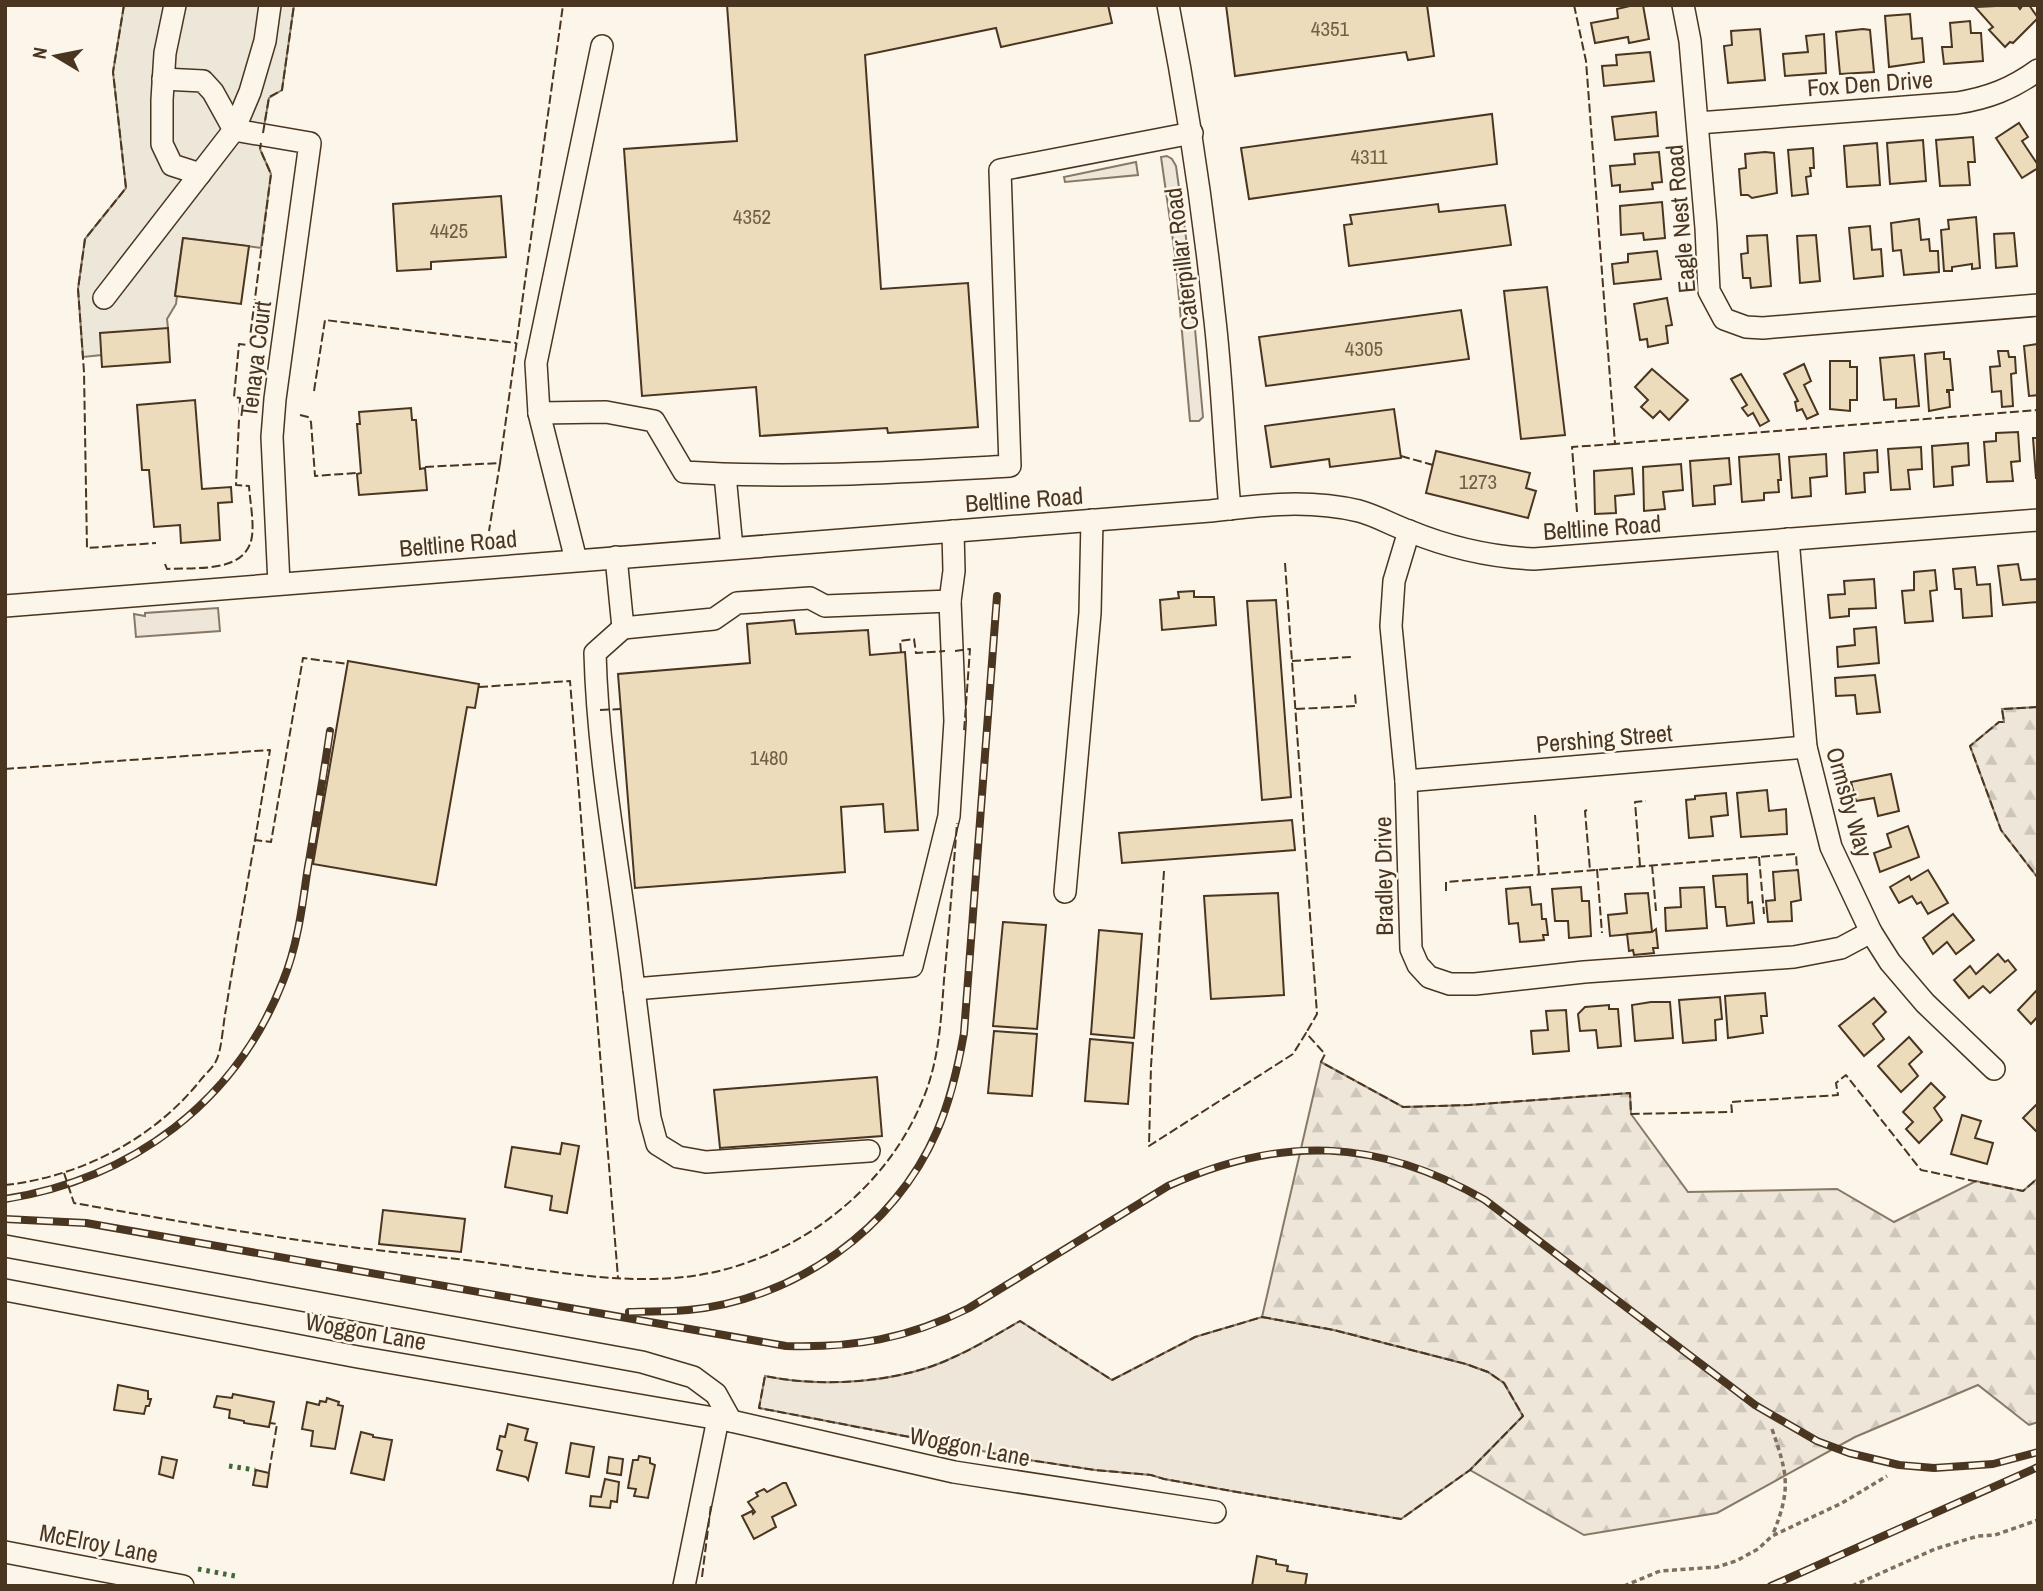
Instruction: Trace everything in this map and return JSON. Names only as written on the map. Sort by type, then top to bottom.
[{"type":"street","points":[[175,5],[165,53],[162,144],[172,165],[200,174]]},
{"type":"street","points":[[104,298],[234,130],[250,92],[261,54],[270,5]]},
{"type":"street","name":"Caterpillar Road","points":[[1168,5],[1192,133],[1215,314],[1230,509]]},
{"type":"street","name":"Eagle Nest Road","points":[[1683,5],[1690,41],[1698,123],[1709,291],[1724,319],[1746,327],[1763,328],[2038,305]]},
{"type":"street","points":[[576,560],[539,413],[536,363],[602,46]]},
{"type":"street","name":"Fox Den Drive","points":[[1698,123],[1984,99],[2008,90],[2038,70]]},
{"type":"street","points":[[163,79],[203,81],[213,92],[234,130]]},
{"type":"street","name":"Tenaya Court","points":[[234,130],[310,143],[272,437],[279,584]]},
{"type":"street","points":[[539,413],[607,412],[654,421],[684,472],[726,475],[903,472],[1010,466],[1000,170],[1192,133]]},
{"type":"street","points":[[726,475],[732,548]]},
{"type":"street","name":"Beltline Road","points":[[5,606],[1230,509],[1275,503],[1301,503],[1362,512],[1472,552],[1534,559],[2038,520]]},
{"type":"street","points":[[1065,892],[1090,613],[1092,520]]},
{"type":"street","points":[[634,989],[912,966],[948,817],[955,720],[950,601],[954,572],[953,531]]},
{"type":"street","name":"Bradley Drive","points":[[1409,531],[1391,596],[1391,626],[1406,781],[1411,949],[1423,971],[1450,984],[1475,984],[1584,972],[1794,957],[1841,948],[1871,932]]},
{"type":"street","name":"Ormsby Way","points":[[1788,539],[1806,747],[1831,847],[1871,932],[1890,962],[1924,1003],[1994,1069]]},
{"type":"street","points":[[616,557],[623,628]]},
{"type":"street","points":[[869,1151],[706,1162],[678,1157],[657,1144],[650,1118],[624,908],[615,862],[596,699],[595,653],[623,628],[714,620],[737,603],[810,598],[825,606],[950,601]]},
{"type":"street","name":"Pershing Street","points":[[1406,781],[1806,747]]},
{"type":"street","points":[[5,1246],[642,1362],[693,1377],[716,1394],[725,1420],[684,1586]]},
{"type":"street","name":"Woggon Lane","points":[[5,1290],[358,1357],[725,1420],[954,1472],[1214,1511]]},
{"type":"street","name":"McElroy Lane","points":[[5,1552],[183,1586]]},
{"type":"path","points":[[1772,1429],[1787,1487],[1782,1513],[1772,1536]]},
{"type":"path","points":[[1624,1586],[1660,1571],[1717,1567],[1736,1561],[1758,1549],[1772,1536],[1842,1503],[1887,1476]]},
{"type":"path","points":[[1852,1586],[1935,1549],[1978,1536],[1995,1535],[2038,1520]]},
{"type":"green space","points":[[1167,156],[1176,166],[1189,259],[1176,262],[1161,157]]},
{"type":"green space","points":[[1136,162],[1138,175],[1065,182],[1064,177]]},
{"type":"green space","points":[[1189,263],[1203,417],[1199,421],[1190,421],[1176,265]]},
{"type":"green space","points":[[218,608],[220,631],[136,637],[134,614],[145,616],[145,613]]},
{"type":"green space","points":[[2038,707],[2038,878],[2001,830],[1970,746],[1999,722],[2004,722],[2002,709]]},
{"type":"green space","points":[[1321,1062],[1403,1107],[1630,1093],[1631,1114],[1688,1192],[1837,1189],[1894,1222],[1976,1181],[2023,1191],[2038,1178],[2038,1422],[2029,1425],[1978,1385],[1855,1437],[1717,1513],[1584,1535],[1470,1470],[1523,1416],[1504,1383],[1488,1372],[1334,1330],[1262,1317]]},
{"type":"green space","points":[[1262,1317],[1334,1330],[1488,1372],[1504,1383],[1523,1416],[1470,1470],[1401,1519],[1151,1475],[1029,1460],[759,1408],[765,1376],[787,1380],[836,1382],[910,1373],[963,1353],[1020,1321],[1112,1380],[1195,1337]]},
{"type":"shaded area","points":[[124,5],[294,5],[282,90],[269,98],[260,149],[271,174],[261,248],[183,238],[176,304],[167,319],[168,328],[102,355],[83,357],[78,289],[85,239],[126,188],[113,72]]},
{"type":"building","points":[[727,5],[1108,5],[1112,23],[1001,47],[996,28],[865,55],[881,289],[968,283],[978,427],[888,433],[887,428],[760,436],[756,387],[642,396],[624,149],[737,141]]},
{"type":"building","points":[[1226,5],[1427,5],[1434,56],[1408,60],[1406,52],[1235,76]]},
{"type":"building","points":[[1643,5],[1649,39],[1629,43],[1628,37],[1595,43],[1591,23],[1618,18],[1617,9]]},
{"type":"building","points":[[2017,5],[2020,9],[2023,5],[2029,5],[2038,18],[2013,43],[2010,42],[2005,47],[1989,30],[1993,27],[1975,7]]},
{"type":"building","points":[[1910,14],[1912,39],[1922,38],[1924,62],[1889,67],[1885,16]]},
{"type":"building","points":[[1970,21],[1971,33],[1981,33],[1983,61],[1944,64],[1942,47],[1952,47],[1950,23]]},
{"type":"building","points":[[1760,29],[1765,80],[1728,83],[1724,46],[1732,45],[1731,31]]},
{"type":"building","points":[[1870,30],[1874,72],[1840,74],[1836,32]]},
{"type":"building","points":[[1824,34],[1826,73],[1785,76],[1783,54],[1808,52],[1806,36]]},
{"type":"building","points":[[1650,52],[1654,81],[1604,86],[1602,66],[1617,65],[1616,55]]},
{"type":"building","points":[[1656,112],[1658,136],[1615,140],[1612,117]]},
{"type":"building","points":[[1492,114],[1497,164],[1249,199],[1241,148]]},
{"type":"building","points":[[2019,123],[2028,137],[2022,141],[2038,165],[2038,168],[2022,178],[1996,138]]},
{"type":"building","points":[[1973,137],[1975,162],[1968,162],[1970,185],[1940,186],[1936,140]]},
{"type":"building","points":[[1923,140],[1926,181],[1890,184],[1887,143]]},
{"type":"building","points":[[1877,143],[1880,185],[1847,187],[1844,146]]},
{"type":"building","points":[[1813,148],[1814,168],[1810,168],[1811,176],[1806,177],[1808,194],[1792,196],[1788,150]]},
{"type":"building","points":[[1659,152],[1662,182],[1652,183],[1653,189],[1620,192],[1620,185],[1612,186],[1610,166],[1635,164],[1634,154]]},
{"type":"building","points":[[1774,153],[1777,193],[1752,198],[1741,195],[1739,169],[1746,168],[1745,154]]},
{"type":"building","points":[[501,196],[506,257],[431,262],[431,269],[397,271],[393,204]]},
{"type":"building","points":[[1662,202],[1665,238],[1644,240],[1643,233],[1621,235],[1620,206]]},
{"type":"building","points":[[1438,204],[1439,212],[1505,205],[1511,245],[1349,266],[1344,225],[1352,224],[1350,215]]},
{"type":"building","points":[[1976,217],[1980,268],[1972,269],[1972,264],[1944,271],[1941,230],[1949,229],[1948,220]]},
{"type":"building","points":[[1919,219],[1921,240],[1929,239],[1930,251],[1938,251],[1939,272],[1904,275],[1901,250],[1893,251],[1891,223]]},
{"type":"building","points":[[1870,226],[1872,250],[1881,249],[1883,276],[1854,279],[1849,228]]},
{"type":"building","points":[[2014,233],[2017,266],[1996,268],[1994,234]]},
{"type":"building","points":[[1767,235],[1771,286],[1751,288],[1750,278],[1743,278],[1741,254],[1748,253],[1747,236]]},
{"type":"building","points":[[1816,235],[1820,281],[1800,283],[1797,236]]},
{"type":"building","points":[[183,238],[249,246],[241,304],[175,296]]},
{"type":"building","points":[[1657,251],[1661,279],[1614,284],[1612,264],[1628,262],[1628,254]]},
{"type":"building","points":[[1547,287],[1565,435],[1521,439],[1504,291]]},
{"type":"building","points":[[1667,298],[1672,325],[1666,326],[1668,343],[1648,347],[1647,339],[1640,340],[1634,304]]},
{"type":"building","points":[[1461,310],[1469,359],[1266,386],[1259,337]]},
{"type":"building","points":[[168,328],[170,362],[102,367],[100,333]]},
{"type":"building","points":[[2038,344],[2038,395],[2029,396],[2024,346]]},
{"type":"building","points":[[1998,351],[2008,351],[2009,357],[2015,357],[2016,373],[2011,374],[2013,406],[2002,407],[2001,391],[1992,392],[1990,367],[2000,366]]},
{"type":"building","points":[[1944,352],[1944,359],[1950,359],[1953,390],[1947,392],[1950,407],[1929,411],[1925,354]]},
{"type":"building","points":[[1914,355],[1919,406],[1896,408],[1896,399],[1884,400],[1880,358]]},
{"type":"building","points":[[1830,361],[1850,361],[1850,367],[1857,367],[1857,400],[1850,400],[1850,411],[1830,409]]},
{"type":"building","points":[[1804,364],[1811,381],[1804,385],[1818,414],[1807,419],[1802,409],[1797,411],[1795,402],[1798,401],[1784,374]]},
{"type":"building","points":[[1652,369],[1688,400],[1669,420],[1660,411],[1653,418],[1641,407],[1648,400],[1635,387]]},
{"type":"building","points":[[1741,374],[1769,421],[1760,426],[1753,413],[1748,416],[1742,408],[1747,405],[1731,379]]},
{"type":"building","points":[[195,400],[202,489],[231,487],[232,502],[218,503],[220,540],[181,543],[180,525],[154,527],[149,470],[142,470],[137,405]]},
{"type":"building","points":[[411,408],[412,420],[416,420],[420,469],[425,468],[427,490],[359,495],[359,412]]},
{"type":"building","points":[[1394,409],[1401,458],[1330,467],[1329,459],[1271,467],[1265,426]]},
{"type":"building","points":[[2018,432],[2020,461],[2011,462],[2013,481],[1987,482],[1984,442],[1996,441],[1996,433]]},
{"type":"building","points":[[2033,438],[2038,438],[2038,478],[2036,478]]},
{"type":"building","points":[[1968,443],[1969,465],[1952,467],[1953,485],[1934,487],[1932,446]]},
{"type":"building","points":[[1921,447],[1922,469],[1908,470],[1910,489],[1891,490],[1888,449]]},
{"type":"building","points":[[1877,450],[1878,472],[1864,473],[1865,492],[1846,494],[1844,453]]},
{"type":"building","points":[[1436,451],[1530,473],[1526,488],[1536,491],[1528,518],[1426,493]]},
{"type":"building","points":[[1779,454],[1779,492],[1764,493],[1764,500],[1742,502],[1739,457]]},
{"type":"building","points":[[1826,454],[1827,476],[1810,478],[1811,496],[1792,498],[1789,457]]},
{"type":"building","points":[[1729,458],[1731,484],[1714,486],[1715,504],[1693,506],[1690,461]]},
{"type":"building","points":[[1681,464],[1683,490],[1663,492],[1665,509],[1644,511],[1643,467]]},
{"type":"building","points":[[1632,468],[1634,494],[1615,496],[1616,513],[1595,514],[1594,471]]},
{"type":"building","points":[[2018,564],[2021,580],[2037,579],[2038,602],[2003,605],[1998,566]]},
{"type":"building","points":[[1975,567],[1977,585],[1990,584],[1992,616],[1963,618],[1961,589],[1955,589],[1953,569]]},
{"type":"building","points":[[1935,570],[1937,590],[1930,591],[1933,621],[1905,623],[1902,591],[1914,590],[1914,572]]},
{"type":"building","points":[[1874,579],[1876,608],[1849,609],[1849,616],[1830,618],[1828,595],[1845,594],[1844,581]]},
{"type":"building","points":[[1194,591],[1194,597],[1214,597],[1216,625],[1162,630],[1160,600],[1179,598],[1178,592]]},
{"type":"building","points":[[1276,600],[1291,797],[1262,800],[1247,601]]},
{"type":"building","points":[[794,620],[796,634],[868,630],[870,655],[905,652],[918,830],[885,832],[883,804],[841,807],[845,872],[635,888],[618,674],[750,663],[747,624]]},
{"type":"building","points":[[1876,627],[1879,663],[1838,667],[1837,647],[1855,645],[1854,629]]},
{"type":"building","points":[[348,661],[479,684],[475,708],[467,707],[436,885],[313,864]]},
{"type":"building","points":[[1875,675],[1880,712],[1857,714],[1855,695],[1836,696],[1835,678]]},
{"type":"building","points":[[1891,774],[1899,811],[1878,816],[1874,798],[1856,801],[1851,782]]},
{"type":"building","points":[[1767,790],[1769,811],[1786,809],[1787,834],[1741,837],[1737,793]]},
{"type":"building","points":[[1726,793],[1728,815],[1711,817],[1713,836],[1689,838],[1686,800],[1695,799],[1695,796]]},
{"type":"building","points":[[1292,820],[1295,850],[1122,863],[1119,833]]},
{"type":"building","points":[[1908,826],[1919,857],[1880,872],[1874,853],[1891,847],[1887,834]]},
{"type":"building","points":[[1798,870],[1801,900],[1791,902],[1792,921],[1768,922],[1766,901],[1775,900],[1773,872]]},
{"type":"building","points":[[1928,870],[1948,903],[1928,914],[1921,902],[1917,904],[1912,896],[1899,903],[1890,887],[1909,876],[1911,880]]},
{"type":"building","points":[[1747,874],[1748,903],[1752,902],[1754,923],[1727,926],[1725,907],[1716,907],[1713,876]]},
{"type":"building","points":[[1530,887],[1532,905],[1541,904],[1542,919],[1546,919],[1548,935],[1543,935],[1544,940],[1520,942],[1518,923],[1509,924],[1506,889]]},
{"type":"building","points":[[1581,887],[1582,901],[1589,901],[1591,936],[1569,938],[1568,921],[1555,921],[1552,889]]},
{"type":"building","points":[[1704,887],[1707,928],[1666,931],[1665,908],[1681,907],[1680,888]]},
{"type":"building","points":[[1278,893],[1284,995],[1211,999],[1204,896]]},
{"type":"building","points":[[1648,893],[1652,932],[1610,936],[1608,915],[1627,913],[1625,894]]},
{"type":"building","points":[[1953,914],[1974,940],[1956,954],[1947,942],[1933,954],[1923,938]]},
{"type":"building","points":[[1003,922],[1046,925],[1037,1029],[993,1026]]},
{"type":"building","points":[[1656,929],[1658,948],[1653,948],[1654,953],[1634,955],[1633,950],[1629,951],[1627,934],[1652,932]]},
{"type":"building","points":[[1099,930],[1142,934],[1134,1038],[1091,1034]]},
{"type":"building","points":[[1998,954],[2005,962],[2008,960],[2016,970],[1990,993],[1983,986],[1969,998],[1954,980],[1970,966],[1976,974]]},
{"type":"building","points":[[2038,989],[2038,1016],[2031,1024],[2018,1010]]},
{"type":"building","points":[[1765,993],[1767,1016],[1761,1016],[1763,1033],[1728,1038],[1725,996]]},
{"type":"building","points":[[1720,997],[1722,1019],[1715,1020],[1716,1040],[1683,1043],[1679,1000]]},
{"type":"building","points":[[1874,998],[1886,1012],[1873,1024],[1884,1039],[1864,1056],[1839,1026]]},
{"type":"building","points":[[1670,1002],[1673,1038],[1635,1041],[1632,1005]]},
{"type":"building","points":[[1609,1005],[1609,1009],[1618,1009],[1621,1046],[1598,1048],[1596,1030],[1580,1031],[1578,1014],[1585,1007]]},
{"type":"building","points":[[1566,1010],[1569,1051],[1533,1054],[1531,1031],[1548,1030],[1546,1011]]},
{"type":"building","points":[[994,1031],[1037,1034],[1032,1096],[988,1093]]},
{"type":"building","points":[[1909,1037],[1922,1052],[1909,1064],[1918,1076],[1901,1092],[1878,1066]]},
{"type":"building","points":[[1090,1039],[1133,1043],[1128,1104],[1085,1101]]},
{"type":"building","points":[[877,1077],[882,1136],[720,1148],[714,1090]]},
{"type":"building","points":[[1931,1083],[1945,1097],[1934,1108],[1942,1120],[1919,1143],[1906,1129],[1913,1122],[1903,1112]]},
{"type":"building","points":[[2038,1104],[2038,1133],[2023,1118]]},
{"type":"building","points":[[1962,1115],[1981,1121],[1975,1138],[1993,1143],[1987,1164],[1951,1154]]},
{"type":"building","points":[[562,1143],[579,1146],[567,1213],[550,1210],[552,1196],[505,1187],[512,1147],[560,1154]]},
{"type":"building","points":[[383,1210],[465,1219],[461,1252],[379,1244]]},
{"type":"building","points":[[118,1385],[148,1391],[148,1399],[151,1399],[144,1414],[114,1410]]},
{"type":"building","points":[[233,1394],[274,1402],[269,1427],[229,1418],[230,1410],[214,1407],[217,1396],[232,1398]]},
{"type":"building","points":[[327,1398],[343,1406],[335,1449],[311,1446],[313,1431],[302,1429],[307,1402],[319,1405],[320,1401],[326,1402]]},
{"type":"building","points":[[508,1424],[528,1429],[525,1440],[537,1443],[528,1480],[526,1477],[497,1470],[502,1451],[497,1449],[500,1436],[505,1437]]},
{"type":"building","points":[[361,1432],[392,1440],[384,1480],[351,1473]]},
{"type":"building","points":[[571,1443],[594,1447],[589,1477],[566,1473]]},
{"type":"building","points":[[639,1456],[650,1458],[650,1463],[655,1465],[648,1498],[634,1496],[636,1489],[628,1488],[633,1460],[638,1460]]},
{"type":"building","points":[[162,1457],[177,1460],[173,1478],[159,1474]]},
{"type":"building","points":[[609,1457],[623,1459],[621,1475],[607,1473]]},
{"type":"building","points":[[256,1470],[269,1473],[267,1487],[253,1485]]},
{"type":"building","points":[[605,1479],[619,1482],[617,1502],[611,1501],[610,1508],[590,1506],[591,1496],[601,1497]]},
{"type":"building","points":[[786,1483],[796,1505],[772,1517],[776,1527],[754,1539],[742,1516],[755,1512],[748,1502],[758,1496],[756,1493],[764,1489],[767,1492]]},
{"type":"building","points":[[1257,1556],[1288,1566],[1287,1571],[1307,1574],[1305,1586],[1252,1586]]},
{"type":"railway","points":[[629,1312],[688,1310],[727,1303],[766,1292],[802,1275],[836,1254],[868,1228],[895,1199],[919,1166],[937,1131],[954,1083],[964,1033],[997,596]]},
{"type":"railway","points":[[5,1199],[51,1189],[95,1174],[136,1153],[174,1128],[208,1098],[238,1063],[263,1024],[292,955],[330,731]]},
{"type":"railway","points":[[5,1219],[86,1223],[786,1346],[835,1345],[902,1334],[946,1319],[969,1308],[1168,1186],[1210,1169],[1250,1158],[1289,1152],[1328,1151],[1367,1155],[1406,1164],[1485,1200],[1755,1405],[1817,1441],[1849,1453],[1899,1465],[1934,1468],[1993,1464],[2038,1452]]},
{"type":"railway","points":[[1771,1586],[2038,1467]]},
{"type":"hedge","points":[[229,1466],[255,1470]]},
{"type":"hedge","points":[[198,1569],[235,1576]]},
{"type":"fence","points":[[124,5],[113,72],[126,188],[85,239],[78,289],[84,372],[87,548],[156,543]]},
{"type":"fence","points":[[263,133],[269,97],[282,90],[294,5]]},
{"type":"fence","points":[[500,463],[563,5]]},
{"type":"fence","points":[[1574,5],[1586,61],[1615,444],[2038,410]]},
{"type":"fence","points":[[165,564],[167,569],[205,568],[230,563],[241,557],[252,536],[249,486],[236,485],[240,398],[234,397],[239,344],[249,345],[271,174],[260,149],[261,143]]},
{"type":"fence","points":[[314,391],[325,320],[516,343]]},
{"type":"fence","points":[[300,415],[308,417],[311,422],[315,476],[356,473]]},
{"type":"fence","points":[[1577,512],[1572,447],[1615,444]]},
{"type":"fence","points":[[1401,456],[1433,465]]},
{"type":"fence","points":[[425,467],[500,463],[489,531]]},
{"type":"fence","points":[[1285,563],[1317,1014],[1306,1033]]},
{"type":"fence","points":[[901,652],[900,641],[914,639],[916,653],[945,651]]},
{"type":"fence","points":[[955,651],[970,649],[964,732]]},
{"type":"fence","points":[[1292,661],[1351,657]]},
{"type":"fence","points":[[5,1185],[60,1174],[112,1152],[136,1138],[180,1103],[214,1064],[221,1043],[255,840],[271,842],[303,658],[348,664]]},
{"type":"fence","points":[[479,687],[570,681],[618,1278]]},
{"type":"fence","points":[[1296,709],[1356,706],[1355,694]]},
{"type":"fence","points":[[2038,707],[2002,709],[2004,722],[1999,722],[1970,746],[2001,830],[2038,878]]},
{"type":"fence","points":[[600,710],[621,709]]},
{"type":"fence","points":[[5,769],[270,750],[255,840]]},
{"type":"fence","points":[[1640,866],[1635,802],[1646,801]]},
{"type":"fence","points":[[1587,810],[1590,870]]},
{"type":"fence","points":[[1535,815],[1539,874]]},
{"type":"fence","points":[[64,1173],[74,1203],[223,1229],[355,1248],[633,1279],[693,1276],[723,1270],[755,1259],[816,1228],[868,1184],[890,1158],[923,1099],[933,1070],[940,1025],[957,823]]},
{"type":"fence","points":[[1446,891],[1446,882],[1796,854],[1797,870]]},
{"type":"fence","points":[[1759,857],[1764,914]]},
{"type":"fence","points":[[1652,865],[1656,911]]},
{"type":"fence","points":[[1597,869],[1602,933]]},
{"type":"fence","points":[[1164,871],[1151,1066],[1149,1146],[1293,1054],[1306,1033],[1325,1054],[1321,1062],[1403,1107],[1630,1093],[1631,1114],[1732,1112],[1731,1102],[1838,1095],[1836,1083],[1846,1075],[1921,1170],[2023,1191],[2038,1178]]},
{"type":"fence","points":[[1262,1317],[1334,1330],[1488,1372],[1504,1383],[1523,1416],[1470,1470],[1401,1519],[1151,1475],[1029,1460],[759,1408],[765,1376],[787,1380],[836,1382],[910,1373],[963,1353],[1020,1321],[1112,1380],[1195,1337],[1262,1317]]},
{"type":"fence","points":[[269,1472],[277,1424],[270,1423]]},
{"type":"fence","points":[[702,1577],[711,1505]]}]
